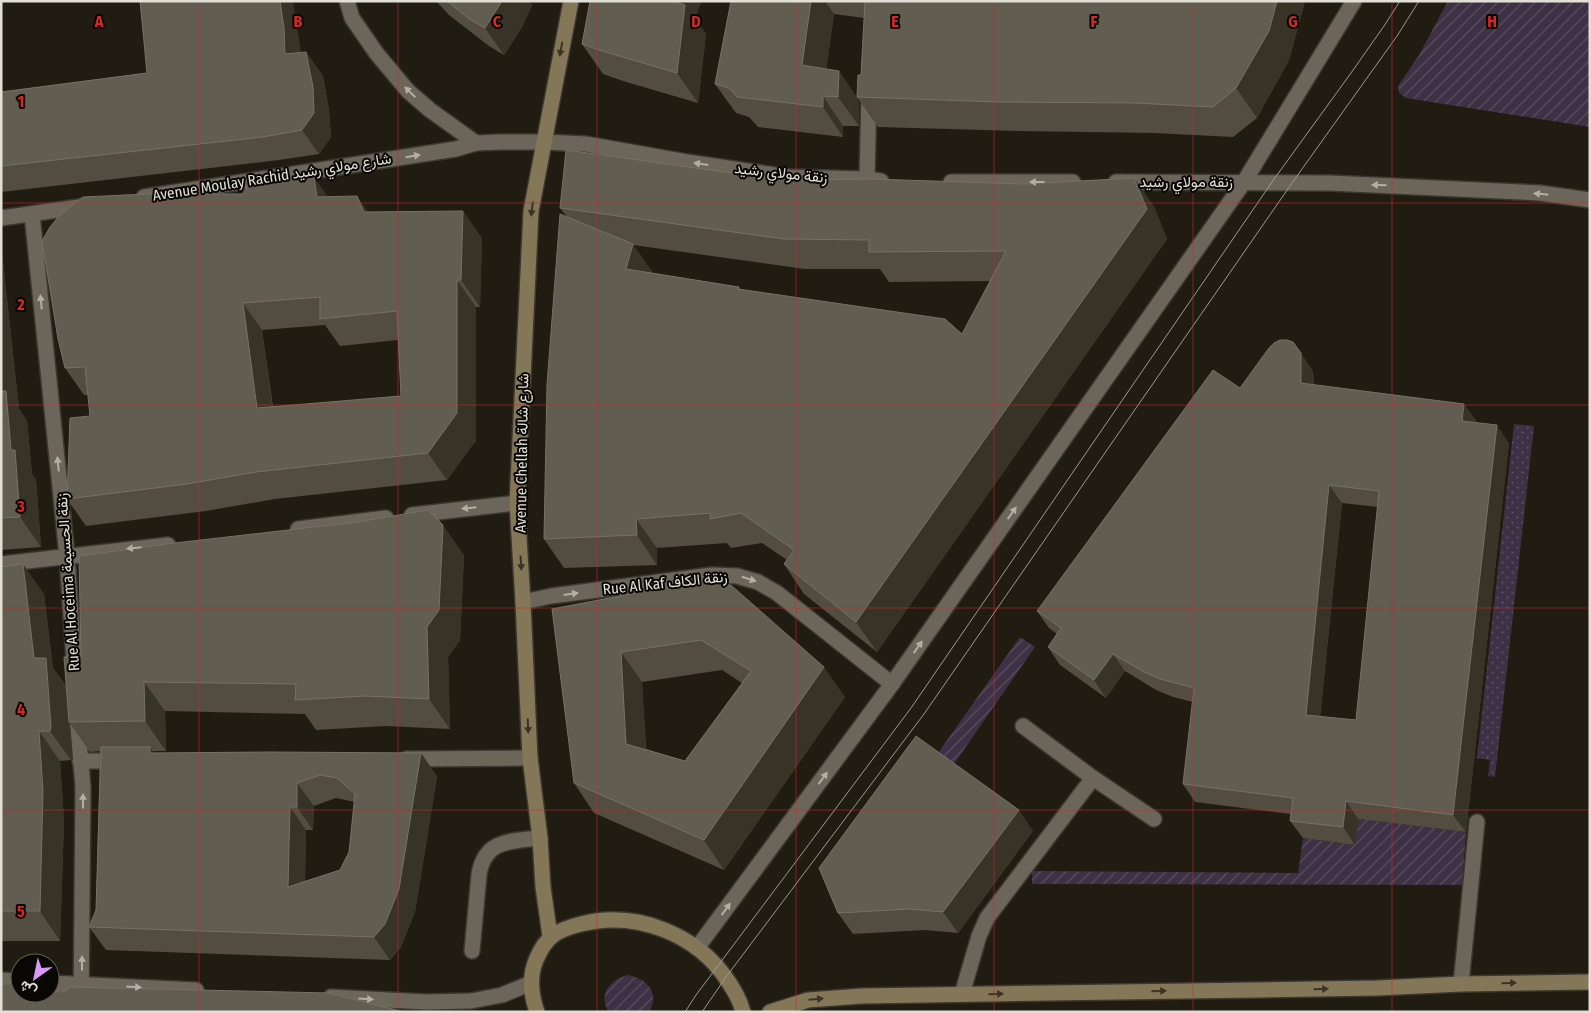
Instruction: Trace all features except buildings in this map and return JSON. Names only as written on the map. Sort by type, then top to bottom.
[{"type":"street","points":[[346,1],[352,18],[377,54],[408,91],[476,144]]},
{"type":"street","name":"Avenue Chellah شارع شالة","points":[[550,936],[530,758],[517,503],[531,211],[570,1]]},
{"type":"street","points":[[697,948],[892,684],[1244,182],[1354,1]]},
{"type":"street","points":[[867,179],[869,81]]},
{"type":"street","name":"Avenue Moulay Rachid شارع مولاي رشيد","points":[[131,199],[456,149],[476,144],[544,142]]},
{"type":"street","name":"زنقة مولاي رشيد","points":[[544,142],[586,144],[687,162],[789,176],[898,182]]},
{"type":"street","points":[[938,182],[1087,182]]},
{"type":"street","name":"زنقة مولاي رشيد","points":[[1106,182],[1330,183],[1540,193],[1590,200]]},
{"type":"street","points":[[1,218],[101,204]]},
{"type":"street","name":"Rue Al Hoceima زنقة الحسيمة","points":[[32,214],[67,556],[83,787],[81,1012]]},
{"type":"street","points":[[284,531],[517,503]]},
{"type":"street","points":[[1,564],[186,543]]},
{"type":"street","name":"Rue Al Kaf زنقة الكاف","points":[[523,602],[551,596],[712,575],[737,576],[758,582],[778,593],[892,684]]},
{"type":"street","points":[[1023,726],[1093,778],[1154,819]]},
{"type":"street","points":[[395,759],[530,758]]},
{"type":"street","points":[[80,761],[139,761]]},
{"type":"street","points":[[962,994],[979,936],[987,918],[1093,778]]},
{"type":"street","points":[[1460,984],[1477,822]]},
{"type":"street","points":[[472,951],[481,866],[485,857],[491,849],[508,841],[540,838]]},
{"type":"street","points":[[538,1012],[534,1002],[531,983],[533,966],[540,950],[550,936],[592,921],[614,920],[658,927],[678,936],[697,948],[726,977],[740,1000],[743,1012]]},
{"type":"street","points":[[770,1012],[808,1000],[844,997],[1367,988],[1590,982]]},
{"type":"street","points":[[60,983],[210,991]]},
{"type":"street","points":[[319,996],[426,1002],[471,1001],[502,995],[531,983]]},
{"type":"shaded area","points":[[1448,1],[1590,1],[1590,127],[1406,98],[1399,93],[1398,86],[1419,55]]},
{"type":"shaded area","points":[[1514,424],[1534,426],[1495,777],[1488,776],[1490,760],[1477,758]]},
{"type":"shaded area","points":[[1020,637],[1035,647],[954,764],[938,753]]},
{"type":"shaded area","points":[[1358,819],[1466,832],[1462,885],[1032,884],[1032,871],[1298,873],[1303,838],[1355,845]]},
{"type":"shaded area","points":[[628,975],[641,979],[650,988],[653,999],[649,1012],[609,1012],[605,993],[616,980]]},
{"type":"tram line","points":[[685,1012],[911,708],[1272,182],[1351,73],[1400,1]]},
{"type":"tram line","points":[[702,1012],[726,977],[924,714],[1292,183],[1397,36],[1419,1]]}]
